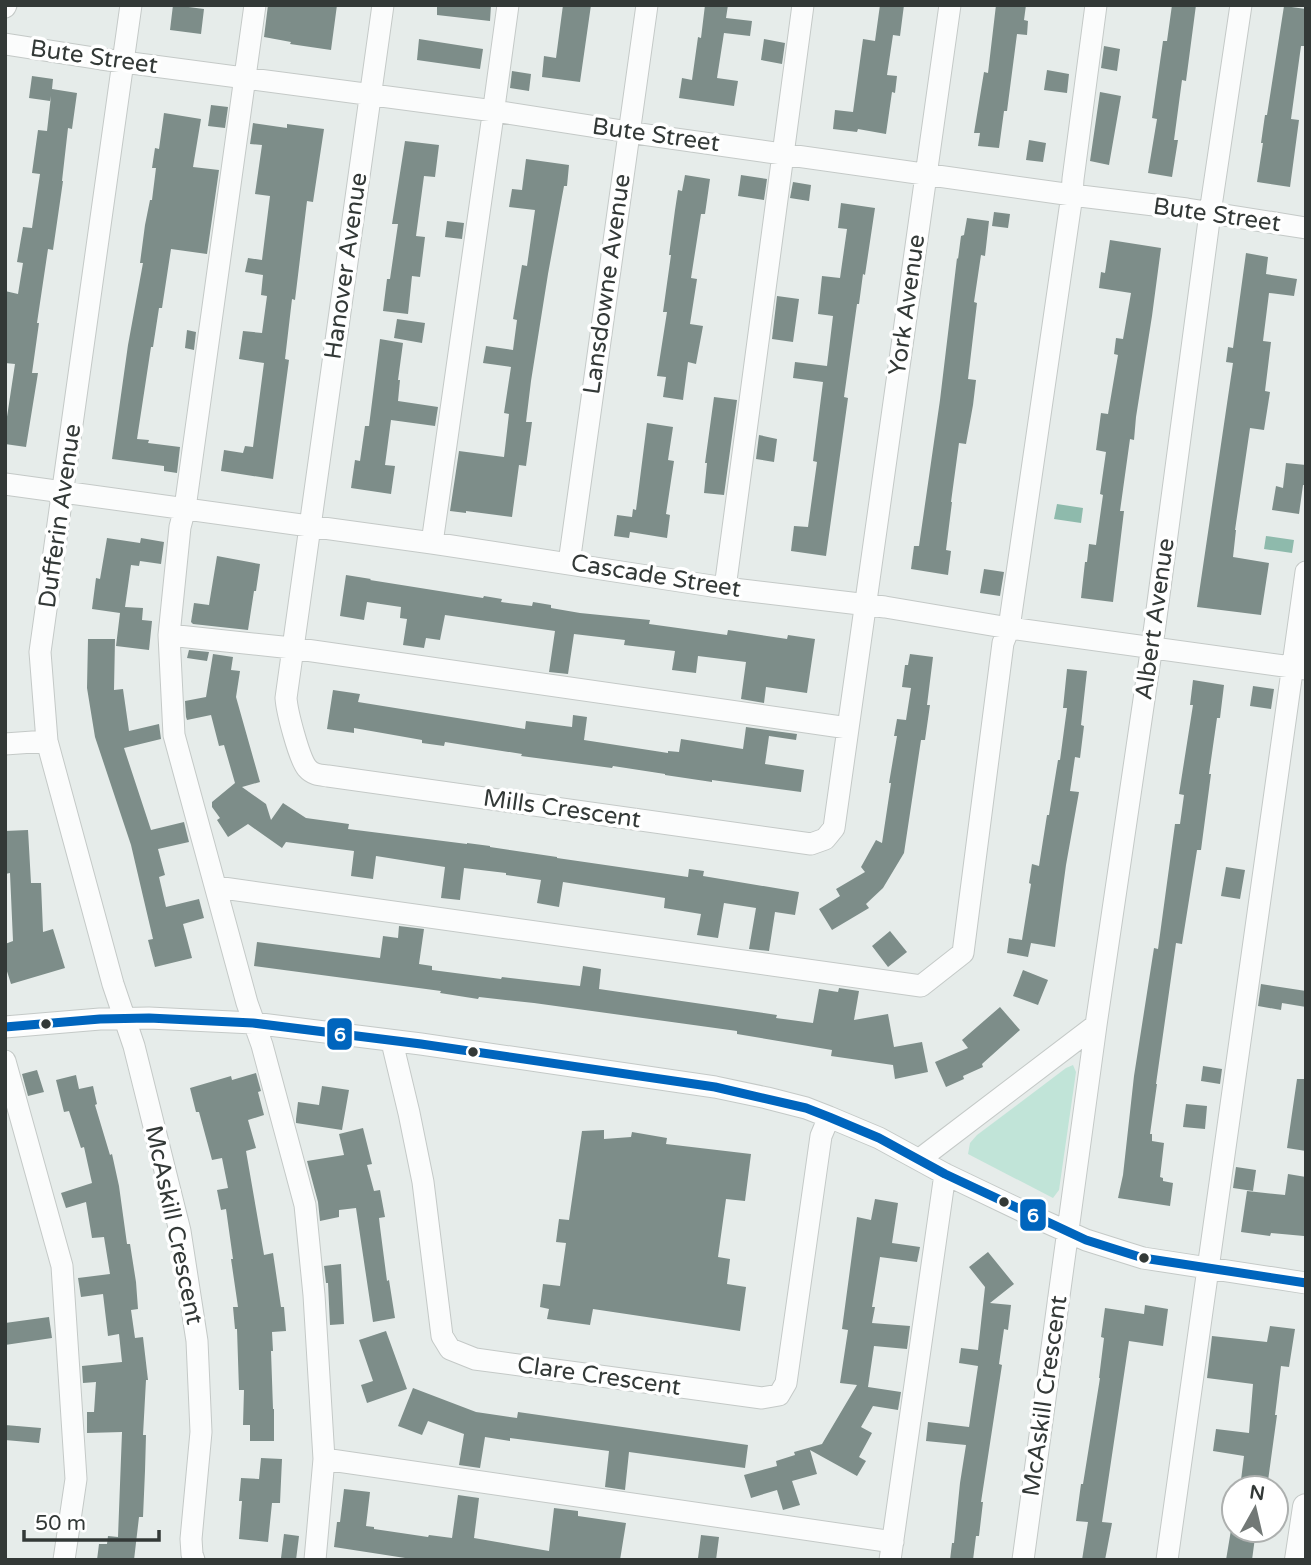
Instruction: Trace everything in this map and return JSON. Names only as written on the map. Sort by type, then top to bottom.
[{"type":"main road","points":[[1298,1560],[1306,1507]]},
{"type":"street","name":"Dufferin Avenue","points":[[125,1018],[113,984],[47,741],[40,652],[131,5]]},
{"type":"street","points":[[255,5],[185,508],[180,527],[169,635],[174,736],[305,1205],[314,1294],[324,1459],[315,1560]]},
{"type":"street","name":"Hanover Avenue","points":[[309,526],[383,5]]},
{"type":"street","points":[[432,543],[508,5]]},
{"type":"street","name":"Lansdowne Avenue","points":[[569,563],[647,5]]},
{"type":"street","points":[[725,588],[803,5]]},
{"type":"street","name":"York Avenue","points":[[865,604],[950,5]]},
{"type":"street","points":[[216,887],[921,986],[963,953],[1003,643],[1009,628],[1072,195],[1096,5]]},
{"type":"street","name":"Albert Avenue","points":[[1068,1233],[1241,5]]},
{"type":"street","name":"Bute Street","points":[[5,44],[494,111],[1306,228]]},
{"type":"street","name":"Cascade Street","points":[[5,484],[432,543],[725,588],[865,604],[1009,628],[1299,668]]},
{"type":"street","name":"Mills Crescent","points":[[309,526],[286,698],[288,715],[306,767],[314,774],[811,844],[825,838],[834,828],[865,604]]},
{"type":"street","points":[[1167,1560],[1208,1268],[1299,668],[1306,572]]},
{"type":"street","points":[[169,635],[292,648],[848,728]]},
{"type":"street","points":[[5,744],[47,741]]},
{"type":"street","points":[[5,1027],[125,1018],[253,1023],[421,1044],[715,1087],[829,1116],[1068,1233],[1143,1258],[1306,1283]]},
{"type":"street","name":"McAskill Crescent","points":[[125,1018],[180,1231],[197,1340],[201,1432],[191,1539],[194,1560]]},
{"type":"street","points":[[920,1159],[1096,1025]]},
{"type":"street","name":"Clare Crescent","points":[[391,1041],[423,1182],[442,1336],[450,1349],[475,1359],[762,1398],[779,1395],[786,1383],[821,1136],[829,1116]]},
{"type":"street","points":[[5,1061],[62,1266],[75,1479],[64,1560]]},
{"type":"street","points":[[324,1459],[892,1551],[945,1174]]},
{"type":"street","name":"McAskill Crescent","points":[[1023,1560],[1068,1233]]},
{"type":"shaded area","points":[[1057,504],[1083,508],[1081,523],[1054,519]]},
{"type":"shaded area","points":[[1266,536],[1294,540],[1292,553],[1264,549]]},
{"type":"shaded area","points":[[1073,1065],[1076,1072],[1059,1190],[1053,1198],[968,1154],[970,1143],[977,1135]]},
{"type":"building","points":[[173,5],[204,9],[201,34],[170,30]]},
{"type":"building","points":[[268,5],[337,5],[331,50],[264,37]]},
{"type":"building","points":[[437,5],[491,5],[490,21],[437,15]]},
{"type":"building","points":[[563,5],[591,5],[580,82],[542,77],[544,56],[556,58]]},
{"type":"building","points":[[705,5],[728,5],[726,18],[752,21],[750,36],[724,33],[717,78],[738,81],[734,106],[679,98],[682,78],[692,80]]},
{"type":"building","points":[[880,5],[904,5],[900,36],[893,35],[887,75],[897,76],[886,134],[858,129],[857,132],[833,129],[835,110],[853,112],[863,39],[875,41]]},
{"type":"building","points":[[996,5],[1026,5],[1024,20],[1028,21],[1027,35],[1017,34],[1007,111],[1004,111],[999,148],[978,146],[980,133],[974,133],[984,72],[988,73]]},
{"type":"building","points":[[1172,5],[1196,5],[1186,81],[1182,80],[1174,140],[1178,140],[1172,177],[1148,173],[1157,119],[1152,118],[1163,41],[1167,41]]},
{"type":"building","points":[[1284,6],[1306,9],[1304,46],[1301,46],[1291,119],[1299,120],[1290,187],[1257,182],[1265,115]]},
{"type":"building","points":[[419,39],[483,49],[480,69],[417,60]]},
{"type":"building","points":[[764,39],[785,43],[782,64],[761,60]]},
{"type":"building","points":[[1104,46],[1120,49],[1117,71],[1101,68]]},
{"type":"building","points":[[1047,70],[1069,74],[1067,93],[1044,90]]},
{"type":"building","points":[[512,71],[531,74],[529,91],[510,88]]},
{"type":"building","points":[[32,76],[53,79],[52,89],[77,93],[72,129],[68,128],[53,250],[48,249],[37,323],[32,373],[38,373],[26,447],[5,444],[15,364],[5,363],[5,291],[18,294],[23,263],[17,262],[23,227],[32,228],[40,174],[32,173],[38,130],[47,131],[51,96],[50,101],[29,98]]},
{"type":"building","points":[[1100,92],[1121,96],[1109,165],[1090,161]]},
{"type":"building","points":[[211,105],[228,107],[225,128],[208,126]]},
{"type":"building","points":[[164,113],[201,119],[193,167],[219,170],[207,254],[171,249],[162,308],[159,308],[151,347],[137,439],[180,447],[177,473],[164,471],[164,466],[112,459],[143,263],[140,263],[145,225],[152,200],[156,168],[152,168],[155,148],[159,149]]},
{"type":"building","points":[[253,123],[287,128],[287,124],[324,129],[313,202],[307,201],[295,300],[292,299],[285,359],[289,360],[273,479],[221,471],[224,450],[243,453],[245,446],[253,447],[264,363],[239,359],[243,331],[262,333],[267,296],[261,295],[263,275],[245,272],[248,258],[262,260],[270,196],[255,194],[262,145],[250,144]]},
{"type":"building","points":[[1029,140],[1046,143],[1043,162],[1026,160]]},
{"type":"building","points":[[405,141],[439,145],[435,177],[424,176],[416,236],[425,237],[420,277],[412,276],[408,314],[383,311],[398,224],[392,224]]},
{"type":"building","points":[[526,159],[569,165],[531,381],[526,422],[532,422],[526,466],[519,465],[512,517],[450,511],[459,451],[504,457],[509,414],[504,413],[511,367],[483,363],[486,346],[513,350],[517,320],[513,319],[522,265],[527,266],[535,210],[509,207],[512,189],[522,190]]},
{"type":"building","points":[[685,175],[710,179],[705,214],[701,214],[691,278],[697,279],[690,324],[703,326],[696,364],[688,362],[683,400],[663,397],[666,377],[657,376],[667,312],[663,312],[675,210],[678,190],[682,191]]},
{"type":"building","points":[[741,175],[767,179],[764,200],[738,196]]},
{"type":"building","points":[[793,182],[811,185],[809,201],[790,198]]},
{"type":"building","points":[[841,203],[875,208],[865,275],[863,274],[857,304],[844,397],[848,398],[826,556],[791,551],[794,526],[808,527],[817,462],[813,461],[823,382],[793,378],[795,362],[827,366],[833,316],[818,314],[822,276],[840,278],[847,229],[838,228]]},
{"type":"building","points":[[994,212],[1010,214],[1008,228],[992,226]]},
{"type":"building","points":[[967,218],[989,221],[985,256],[981,255],[974,302],[977,303],[968,379],[976,380],[966,444],[959,443],[946,550],[951,551],[948,575],[911,569],[914,546],[919,546],[957,258]]},
{"type":"building","points":[[447,221],[464,223],[462,239],[445,237]]},
{"type":"building","points":[[1110,240],[1161,248],[1134,440],[1130,439],[1120,511],[1124,511],[1113,602],[1081,598],[1085,562],[1089,544],[1096,545],[1103,495],[1100,494],[1106,452],[1096,450],[1101,413],[1108,414],[1118,355],[1114,354],[1116,338],[1123,339],[1131,293],[1099,288],[1101,272],[1105,273]]},
{"type":"building","points":[[1246,253],[1268,257],[1266,274],[1297,279],[1294,296],[1269,293],[1263,341],[1271,342],[1265,391],[1270,392],[1264,430],[1250,428],[1235,530],[1233,557],[1269,563],[1261,615],[1197,607],[1233,363],[1226,362],[1228,347],[1233,348]]},
{"type":"building","points":[[777,296],[799,299],[793,342],[772,339]]},
{"type":"building","points":[[397,319],[425,323],[422,343],[394,338]]},
{"type":"building","points":[[187,330],[196,332],[194,350],[185,348]]},
{"type":"building","points":[[380,339],[403,343],[398,401],[438,407],[435,426],[391,420],[385,465],[395,466],[391,494],[351,488],[355,460],[360,461],[365,426],[369,426]]},
{"type":"building","points":[[714,397],[737,400],[724,495],[704,493],[705,463]]},
{"type":"building","points":[[647,423],[673,427],[668,460],[674,461],[666,514],[670,515],[667,538],[630,532],[629,538],[614,536],[617,515],[632,517],[633,509],[636,510]]},
{"type":"building","points":[[759,435],[777,439],[774,462],[756,459]]},
{"type":"building","points":[[1286,463],[1306,465],[1306,485],[1303,485],[1299,514],[1272,510],[1276,486],[1283,488]]},
{"type":"building","points":[[107,538],[140,543],[141,538],[164,542],[161,564],[140,561],[139,566],[131,565],[125,607],[143,608],[142,620],[152,621],[149,650],[116,646],[120,613],[92,609],[96,578],[100,579]]},
{"type":"building","points":[[217,556],[260,564],[248,630],[191,622],[194,603],[209,605]]},
{"type":"building","points":[[984,569],[1004,572],[1000,596],[980,593]]},
{"type":"building","points":[[346,575],[502,599],[501,602],[532,606],[533,602],[580,613],[650,620],[649,624],[727,635],[728,630],[787,639],[788,635],[815,639],[807,693],[766,687],[764,703],[741,699],[746,662],[698,656],[696,673],[672,670],[675,651],[624,645],[625,640],[574,634],[568,674],[549,672],[555,631],[445,615],[440,640],[426,638],[424,648],[403,645],[407,619],[400,618],[401,607],[367,602],[364,620],[340,616]]},
{"type":"building","points":[[88,639],[115,639],[114,690],[123,689],[129,731],[159,724],[161,739],[124,748],[151,830],[184,822],[189,842],[158,849],[165,875],[159,877],[166,907],[199,899],[204,918],[183,924],[192,958],[155,967],[148,940],[153,939],[131,845],[95,737],[87,688]]},
{"type":"building","points":[[189,650],[209,652],[207,661],[187,658]]},
{"type":"building","points":[[213,654],[233,657],[231,670],[240,671],[236,697],[260,782],[242,787],[266,804],[271,820],[283,803],[306,818],[349,824],[348,829],[490,846],[688,877],[689,869],[704,871],[703,876],[799,892],[795,915],[775,912],[769,951],[749,949],[756,908],[724,903],[718,938],[697,935],[701,914],[664,908],[665,898],[563,882],[559,907],[537,903],[541,880],[464,868],[460,900],[441,898],[445,867],[376,856],[373,879],[351,876],[354,851],[286,842],[282,848],[248,824],[228,837],[212,807],[212,802],[235,783],[224,745],[219,746],[211,715],[187,720],[186,717],[185,701],[206,697]]},
{"type":"building","points":[[910,654],[933,657],[925,740],[921,740],[904,853],[883,888],[866,904],[869,908],[832,930],[819,909],[840,896],[836,889],[865,872],[861,867],[876,840],[882,843],[897,719],[906,720],[911,688],[902,687],[905,665],[908,665]]},
{"type":"building","points":[[1067,669],[1087,671],[1080,758],[1075,757],[1070,791],[1079,792],[1055,947],[1031,943],[1028,957],[1007,953],[1009,938],[1022,940],[1032,864],[1039,866],[1060,760],[1067,708],[1063,708]]},
{"type":"building","points":[[1193,680],[1224,685],[1209,774],[1201,850],[1197,850],[1182,944],[1176,943],[1150,1134],[1152,1141],[1164,1143],[1160,1177],[1163,1181],[1173,1183],[1170,1206],[1118,1198],[1154,948],[1158,949],[1175,824],[1180,824],[1184,795],[1179,794],[1193,705],[1190,705]]},
{"type":"building","points":[[1253,686],[1274,689],[1271,709],[1250,706]]},
{"type":"building","points":[[333,690],[360,694],[358,702],[525,729],[526,721],[572,727],[573,715],[587,717],[584,740],[668,753],[679,752],[681,739],[743,749],[746,727],[797,734],[796,740],[769,736],[765,764],[804,770],[801,792],[521,756],[522,754],[445,742],[444,746],[422,743],[422,740],[354,728],[354,733],[327,729]]},
{"type":"building","points":[[28,830],[31,883],[41,883],[43,932],[53,929],[65,968],[11,984],[5,965],[5,944],[13,941],[10,873],[5,874],[5,831]]},
{"type":"building","points":[[1226,867],[1245,870],[1240,899],[1221,896]]},
{"type":"building","points":[[399,926],[424,929],[419,964],[432,966],[432,970],[580,986],[583,966],[601,969],[599,989],[777,1015],[776,1018],[813,1023],[819,989],[859,991],[854,1020],[888,1014],[894,1047],[922,1042],[928,1072],[895,1079],[893,1065],[831,1056],[832,1050],[737,1034],[737,1031],[534,1003],[478,999],[440,993],[441,991],[254,966],[257,942],[380,958],[383,936],[398,938]]},
{"type":"building","points":[[890,931],[907,952],[888,967],[872,946]]},
{"type":"building","points":[[1023,970],[1048,980],[1038,1005],[1013,996]]},
{"type":"building","points":[[1261,984],[1306,991],[1306,1007],[1282,1003],[1281,1010],[1258,1006]]},
{"type":"building","points":[[1000,1007],[1020,1030],[982,1064],[983,1067],[946,1087],[935,1062],[968,1048],[962,1040]]},
{"type":"building","points":[[1203,1066],[1222,1069],[1220,1084],[1201,1081]]},
{"type":"building","points":[[37,1070],[44,1092],[28,1096],[22,1074]]},
{"type":"building","points":[[256,1073],[264,1115],[248,1120],[256,1148],[246,1151],[264,1255],[273,1253],[286,1331],[272,1332],[274,1441],[250,1441],[250,1425],[243,1425],[244,1390],[239,1390],[237,1329],[233,1307],[238,1307],[233,1259],[226,1209],[221,1210],[217,1190],[228,1188],[222,1158],[212,1160],[190,1088],[231,1076],[232,1080]]},
{"type":"building","points":[[76,1075],[79,1089],[93,1086],[95,1105],[110,1155],[112,1154],[136,1282],[138,1309],[131,1310],[135,1338],[143,1337],[148,1380],[143,1435],[146,1435],[145,1471],[143,1517],[139,1517],[134,1560],[97,1560],[99,1544],[107,1544],[108,1536],[118,1537],[122,1432],[87,1433],[87,1412],[94,1412],[96,1382],[83,1383],[82,1366],[122,1362],[119,1334],[108,1336],[103,1294],[81,1297],[78,1278],[110,1274],[104,1237],[92,1238],[86,1202],[66,1208],[61,1193],[92,1183],[84,1147],[81,1148],[69,1111],[64,1112],[56,1080]]},
{"type":"building","points":[[1297,1079],[1306,1079],[1306,1151],[1287,1148]]},
{"type":"building","points":[[322,1086],[349,1090],[342,1130],[296,1123],[298,1102],[319,1105]]},
{"type":"building","points":[[1186,1104],[1207,1106],[1205,1129],[1183,1127]]},
{"type":"building","points":[[363,1128],[372,1164],[367,1165],[374,1191],[380,1190],[385,1217],[379,1218],[395,1318],[373,1322],[356,1208],[339,1210],[339,1217],[320,1221],[307,1161],[344,1155],[339,1134]]},
{"type":"building","points":[[604,1130],[604,1139],[631,1137],[632,1132],[667,1138],[666,1144],[751,1154],[745,1201],[726,1199],[718,1257],[730,1259],[727,1284],[746,1287],[740,1331],[593,1309],[590,1325],[547,1319],[549,1309],[540,1307],[543,1284],[560,1286],[566,1243],[556,1242],[559,1219],[569,1220],[582,1131]]},
{"type":"building","points":[[1236,1167],[1256,1170],[1253,1191],[1233,1188]]},
{"type":"building","points":[[1288,1174],[1306,1177],[1304,1236],[1271,1233],[1270,1236],[1241,1232],[1247,1191],[1285,1195]]},
{"type":"building","points":[[875,1199],[898,1203],[892,1243],[920,1247],[917,1262],[880,1257],[872,1307],[875,1307],[872,1323],[910,1326],[907,1349],[874,1346],[868,1387],[901,1392],[898,1410],[873,1406],[861,1427],[872,1433],[859,1457],[866,1461],[857,1476],[810,1450],[817,1474],[792,1481],[800,1505],[783,1510],[777,1490],[751,1498],[744,1475],[777,1466],[776,1461],[795,1455],[794,1452],[822,1444],[857,1385],[840,1383],[848,1330],[842,1329],[857,1217],[871,1220]]},
{"type":"building","points":[[988,1252],[1014,1284],[990,1303],[1011,1305],[999,1364],[1002,1365],[981,1502],[979,1536],[976,1536],[973,1560],[950,1560],[966,1445],[926,1441],[928,1422],[969,1427],[978,1366],[959,1363],[961,1348],[978,1350],[985,1287],[969,1267]]},
{"type":"building","points":[[341,1264],[344,1324],[330,1325],[328,1283],[324,1266]]},
{"type":"building","points":[[1145,1305],[1168,1309],[1163,1346],[1129,1341],[1102,1522],[1112,1523],[1105,1560],[1082,1560],[1088,1522],[1076,1521],[1100,1378],[1105,1308],[1144,1314]]},
{"type":"building","points":[[49,1317],[52,1338],[5,1345],[5,1323]]},
{"type":"building","points":[[1270,1326],[1295,1329],[1289,1367],[1281,1366],[1269,1474],[1242,1474],[1244,1456],[1213,1451],[1216,1429],[1249,1433],[1253,1384],[1207,1378],[1212,1336],[1267,1342]]},
{"type":"building","points":[[386,1331],[407,1389],[367,1403],[361,1385],[373,1381],[359,1340]]},
{"type":"building","points":[[413,1388],[476,1412],[517,1418],[518,1412],[748,1445],[745,1468],[629,1452],[625,1490],[605,1487],[609,1451],[485,1437],[480,1468],[459,1465],[464,1434],[428,1421],[422,1435],[398,1426]]},
{"type":"building","points":[[5,1425],[41,1428],[39,1443],[5,1440]]},
{"type":"building","points":[[261,1458],[282,1459],[280,1503],[272,1503],[268,1542],[239,1539],[241,1478],[259,1479]]},
{"type":"building","points":[[344,1489],[370,1492],[366,1526],[428,1537],[452,1538],[458,1495],[479,1498],[474,1538],[549,1551],[554,1508],[578,1511],[578,1516],[626,1523],[620,1560],[418,1560],[334,1547]]},
{"type":"building","points":[[284,1534],[299,1536],[296,1560],[281,1558]]},
{"type":"building","points":[[701,1535],[719,1537],[716,1560],[698,1558]]},
{"type":"building","points":[[1229,1544],[1254,1544],[1252,1560],[1226,1560]]},
{"type":"transit line","name":"6","points":[[5,1027],[149,1018],[253,1023],[421,1044],[715,1087],[806,1108],[829,1117],[879,1138],[945,1174],[1086,1240],[1143,1258],[1306,1283]]}]
